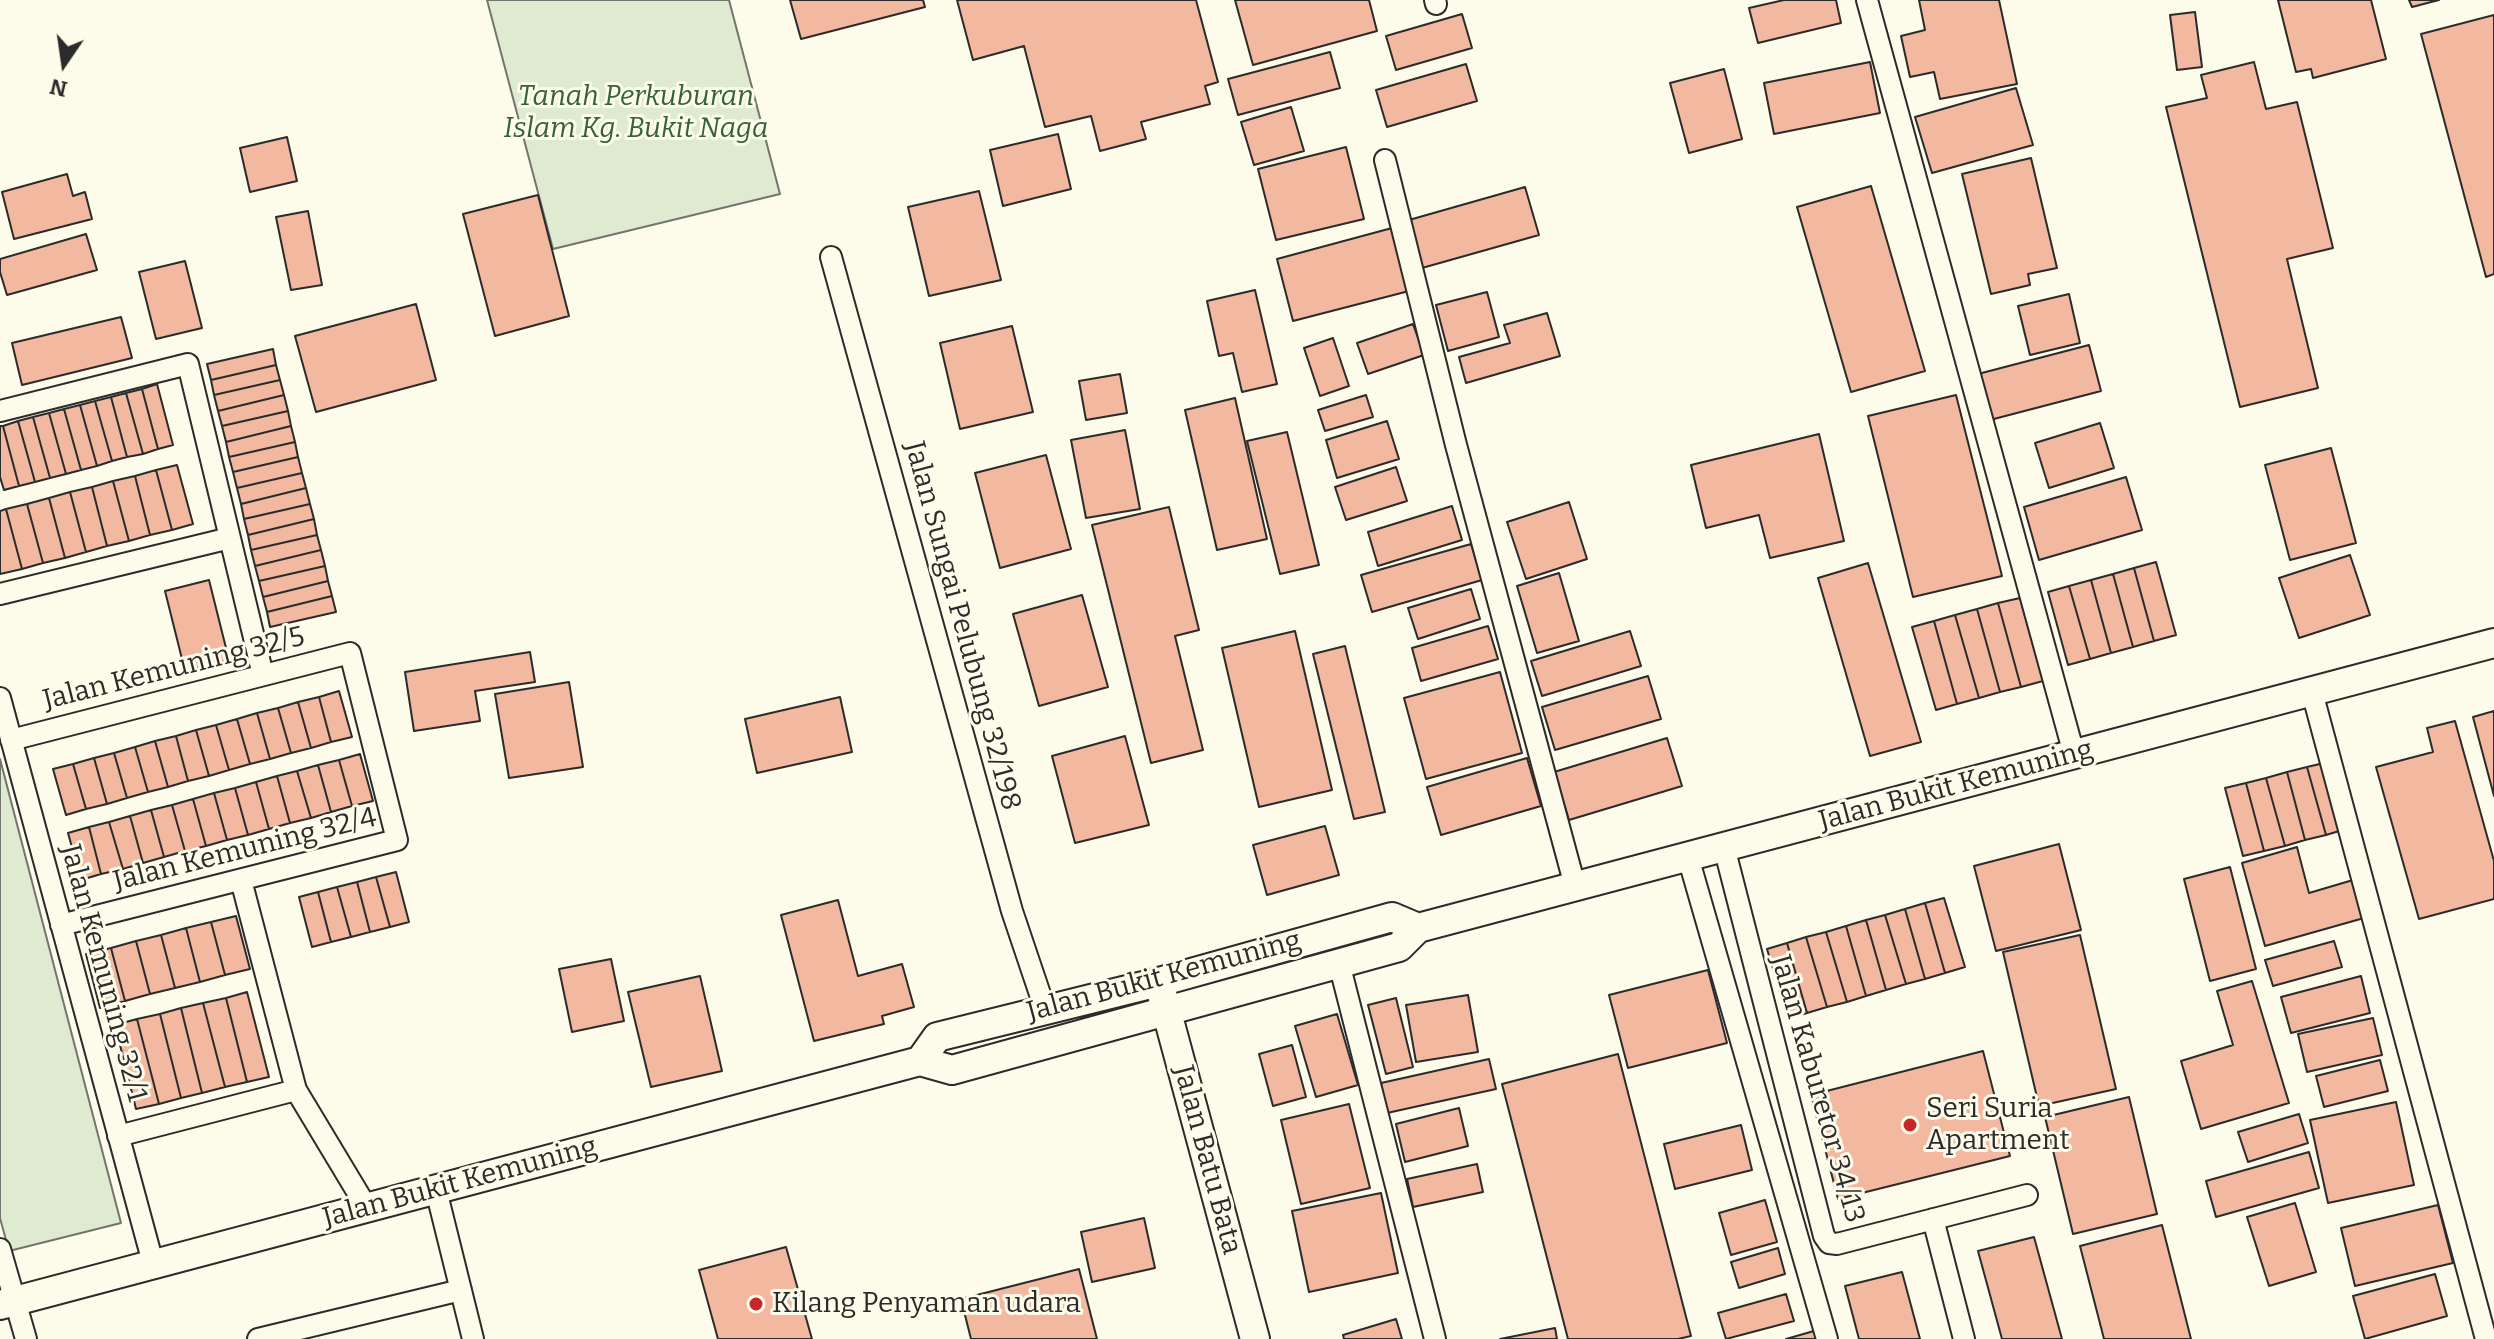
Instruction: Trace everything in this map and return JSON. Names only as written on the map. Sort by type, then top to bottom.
[{"type":"main road","name":"Jalan Bukit Kemuning","points":[[8,1303],[920,1061],[952,1070],[1399,947],[1418,928],[2494,643]]},
{"type":"main road","name":"Jalan Bukit Kemuning","points":[[920,1061],[937,1037],[1159,982],[1392,917],[1418,928]]},
{"type":"main road","name":"Jalan Batu Bata","points":[[1159,982],[1255,1339]]},
{"type":"street","points":[[1867,0],[2074,754]]},
{"type":"street","points":[[1385,160],[1456,445],[1575,886]]},
{"type":"street","name":"Jalan Sungai Pelubung 32/198","points":[[831,257],[1012,911],[1045,1009]]},
{"type":"street","points":[[0,411],[188,364],[263,675]]},
{"type":"street","points":[[0,594],[230,538]]},
{"type":"street","name":"Jalan Kemuning 32/5","points":[[11,740],[350,653],[397,840]]},
{"type":"street","points":[[2312,692],[2486,1339]]},
{"type":"street","name":"Jalan Kemuning 32/1","points":[[0,698],[153,1263]]},
{"type":"street","name":"Jalan Kemuning 32/4","points":[[61,925],[397,840]]},
{"type":"street","name":"Jalan Kaburetor 34/13","points":[[1724,847],[1824,1236],[1829,1243],[1837,1244],[2027,1195]]},
{"type":"street","points":[[1688,857],[1827,1339]]},
{"type":"street","points":[[241,880],[296,1090],[367,1208]]},
{"type":"street","points":[[1339,963],[1435,1339]]},
{"type":"street","points":[[118,1136],[296,1090]]},
{"type":"street","points":[[436,1190],[473,1339]]},
{"type":"street","points":[[1933,1219],[1964,1339]]},
{"type":"street","points":[[0,1249],[8,1303],[26,1339]]},
{"type":"street","points":[[258,1339],[461,1290]]},
{"type":"green space","name":"Tanah Perkuburan Islam Kg. Bukit Naga","points":[[487,0],[729,0],[780,194],[553,249]]},
{"type":"green space","points":[[0,759],[121,1223],[9,1251],[0,1218]]},
{"type":"building","points":[[790,0],[923,0],[925,7],[801,39]]},
{"type":"building","points":[[957,0],[1196,0],[1218,82],[1205,86],[1210,104],[1141,122],[1146,139],[1100,151],[1091,116],[1045,127],[1024,46],[973,60]]},
{"type":"building","points":[[1235,0],[1369,0],[1377,31],[1253,65]]},
{"type":"building","points":[[1784,0],[1836,0],[1841,23],[1758,43],[1749,8]]},
{"type":"building","points":[[1919,0],[1999,0],[2017,84],[1940,99],[1934,72],[1910,77],[1901,36],[1925,30]]},
{"type":"building","points":[[2278,0],[2371,0],[2386,59],[2313,78],[2311,69],[2296,72]]},
{"type":"building","points":[[2409,0],[2439,0],[2412,7]]},
{"type":"building","points":[[2195,12],[2202,67],[2177,70],[2170,15]]},
{"type":"building","points":[[1462,14],[1472,48],[1396,70],[1386,36]]},
{"type":"building","points":[[2494,15],[2494,274],[2486,277],[2421,34]]},
{"type":"building","points":[[1330,52],[1340,88],[1238,115],[1228,79]]},
{"type":"building","points":[[1870,62],[1880,113],[1774,134],[1764,83]]},
{"type":"building","points":[[2254,62],[2266,109],[2297,102],[2333,248],[2287,259],[2318,388],[2240,407],[2166,107],[2207,98],[2201,75]]},
{"type":"building","points":[[1466,64],[1477,101],[1387,127],[1376,90]]},
{"type":"building","points":[[1724,69],[1742,139],[1689,153],[1670,83]]},
{"type":"building","points":[[2016,88],[2033,145],[1932,173],[1915,117]]},
{"type":"building","points":[[1291,107],[1304,151],[1254,165],[1241,122]]},
{"type":"building","points":[[1058,134],[1071,189],[1003,206],[990,150]]},
{"type":"building","points":[[287,137],[297,181],[250,192],[240,148]]},
{"type":"building","points":[[1346,147],[1364,219],[1276,240],[1258,169]]},
{"type":"building","points":[[2031,158],[2057,268],[2028,274],[2030,285],[1991,294],[1962,174]]},
{"type":"building","points":[[67,174],[73,196],[85,192],[92,219],[14,239],[2,192]]},
{"type":"building","points":[[1871,186],[1925,371],[1851,392],[1797,207]]},
{"type":"building","points":[[1525,187],[1539,235],[1422,268],[1409,220]]},
{"type":"building","points":[[979,191],[1001,280],[929,296],[908,207]]},
{"type":"building","points":[[538,195],[569,316],[495,336],[463,214]]},
{"type":"building","points":[[308,211],[322,285],[291,290],[276,217]]},
{"type":"building","points":[[1392,228],[1409,291],[1293,321],[1277,259]]},
{"type":"building","points":[[86,234],[97,270],[7,295],[0,272],[0,259]]},
{"type":"building","points":[[185,261],[202,328],[156,339],[139,272]]},
{"type":"building","points":[[1255,290],[1277,384],[1242,392],[1233,353],[1219,356],[1207,301]]},
{"type":"building","points":[[1487,292],[1499,337],[1448,351],[1436,305]]},
{"type":"building","points":[[2069,294],[2080,343],[2030,355],[2018,306]]},
{"type":"building","points":[[416,304],[436,380],[316,412],[295,336]]},
{"type":"building","points":[[1547,313],[1560,356],[1466,383],[1459,357],[1510,343],[1504,325]]},
{"type":"building","points":[[121,317],[132,358],[22,385],[12,343]]},
{"type":"building","points":[[1413,324],[1424,355],[1368,374],[1357,343]]},
{"type":"building","points":[[1012,326],[1033,412],[960,429],[940,343]]},
{"type":"building","points":[[1333,338],[1349,386],[1320,396],[1304,348]]},
{"type":"building","points":[[2089,345],[2101,391],[1990,420],[1978,374]]},
{"type":"building","points":[[273,349],[276,365],[211,380],[207,364]]},
{"type":"building","points":[[276,365],[280,380],[214,395],[211,380]]},
{"type":"building","points":[[1120,374],[1127,413],[1086,420],[1079,381]]},
{"type":"building","points":[[280,380],[284,395],[218,411],[214,395]]},
{"type":"building","points":[[157,384],[173,445],[158,449],[142,389]]},
{"type":"building","points":[[142,389],[158,449],[143,454],[126,393]]},
{"type":"building","points":[[126,393],[143,454],[127,457],[111,397]]},
{"type":"building","points":[[284,395],[288,411],[222,426],[218,411]]},
{"type":"building","points":[[1366,395],[1373,417],[1325,431],[1318,410]]},
{"type":"building","points":[[1956,395],[2002,576],[1913,597],[1868,416]]},
{"type":"building","points":[[111,397],[127,457],[112,461],[95,401]]},
{"type":"building","points":[[1235,398],[1267,539],[1217,550],[1185,410]]},
{"type":"building","points":[[95,401],[112,461],[97,466],[80,405]]},
{"type":"building","points":[[80,405],[97,466],[81,470],[64,409]]},
{"type":"building","points":[[64,409],[81,470],[66,474],[49,413]]},
{"type":"building","points":[[288,411],[291,426],[226,442],[222,426]]},
{"type":"building","points":[[49,413],[66,474],[50,478],[33,417]]},
{"type":"building","points":[[33,417],[50,478],[35,482],[18,421]]},
{"type":"building","points":[[18,421],[35,482],[19,486],[3,426]]},
{"type":"building","points":[[1387,421],[1399,459],[1337,478],[1326,440]]},
{"type":"building","points":[[2100,423],[2114,468],[2049,488],[2035,443]]},
{"type":"building","points":[[0,426],[3,426],[19,486],[4,490],[0,477]]},
{"type":"building","points":[[291,426],[295,442],[229,457],[226,442]]},
{"type":"building","points":[[1125,430],[1140,509],[1086,518],[1071,440]]},
{"type":"building","points":[[1287,432],[1319,565],[1280,574],[1247,441]]},
{"type":"building","points":[[1819,434],[1844,541],[1770,558],[1759,515],[1706,528],[1691,465]]},
{"type":"building","points":[[295,442],[298,457],[233,472],[229,457]]},
{"type":"building","points":[[2331,448],[2356,543],[2290,560],[2265,465]]},
{"type":"building","points":[[1046,455],[1071,549],[1000,568],[975,473]]},
{"type":"building","points":[[298,457],[302,473],[237,488],[233,472]]},
{"type":"building","points":[[177,465],[193,524],[172,530],[156,470]]},
{"type":"building","points":[[1396,467],[1407,501],[1346,520],[1335,487]]},
{"type":"building","points":[[156,470],[172,530],[150,535],[135,476]]},
{"type":"building","points":[[302,473],[306,488],[241,504],[237,488]]},
{"type":"building","points":[[135,476],[150,535],[129,541],[113,481]]},
{"type":"building","points":[[2126,477],[2142,530],[2039,560],[2024,507]]},
{"type":"building","points":[[113,481],[129,541],[107,546],[92,487]]},
{"type":"building","points":[[92,487],[107,546],[86,552],[70,492]]},
{"type":"building","points":[[306,488],[310,504],[244,519],[241,504]]},
{"type":"building","points":[[70,492],[86,552],[65,558],[49,498]]},
{"type":"building","points":[[49,498],[65,558],[43,563],[27,504]]},
{"type":"building","points":[[1569,502],[1587,559],[1526,579],[1507,522]]},
{"type":"building","points":[[27,504],[43,563],[22,569],[6,509]]},
{"type":"building","points":[[310,504],[314,519],[248,535],[244,519]]},
{"type":"building","points":[[1452,506],[1462,540],[1378,566],[1368,532]]},
{"type":"building","points":[[1169,507],[1199,630],[1175,636],[1203,750],[1151,763],[1092,525]]},
{"type":"building","points":[[6,509],[22,569],[0,574],[0,511]]},
{"type":"building","points":[[314,519],[317,535],[251,550],[248,535]]},
{"type":"building","points":[[317,535],[321,550],[255,566],[251,550]]},
{"type":"building","points":[[1471,544],[1482,580],[1372,612],[1361,575]]},
{"type":"building","points":[[321,550],[325,566],[259,581],[255,566]]},
{"type":"building","points":[[2350,555],[2370,615],[2299,638],[2279,578]]},
{"type":"building","points":[[2156,562],[2176,635],[2154,641],[2134,568]]},
{"type":"building","points":[[1868,563],[1921,742],[1870,756],[1818,578]]},
{"type":"building","points":[[325,566],[328,581],[263,597],[259,581]]},
{"type":"building","points":[[2134,568],[2154,641],[2133,647],[2113,574]]},
{"type":"building","points":[[1559,573],[1579,641],[1537,653],[1517,586]]},
{"type":"building","points":[[2113,574],[2133,647],[2111,653],[2091,580]]},
{"type":"building","points":[[209,580],[229,660],[185,671],[165,591]]},
{"type":"building","points":[[2091,580],[2111,653],[2090,659],[2069,586]]},
{"type":"building","points":[[328,581],[332,596],[267,612],[263,597]]},
{"type":"building","points":[[2069,586],[2090,659],[2068,665],[2048,592]]},
{"type":"building","points":[[1471,589],[1480,619],[1418,639],[1408,608]]},
{"type":"building","points":[[1082,595],[1108,687],[1039,706],[1013,614]]},
{"type":"building","points":[[332,596],[336,612],[270,627],[267,612]]},
{"type":"building","points":[[2020,598],[2043,681],[2021,687],[1998,603]]},
{"type":"building","points":[[1998,603],[2021,687],[2000,692],[1977,609]]},
{"type":"building","points":[[1977,609],[2000,692],[1979,698],[1955,615]]},
{"type":"building","points":[[1955,615],[1979,698],[1957,704],[1934,621]]},
{"type":"building","points":[[1934,621],[1957,704],[1936,710],[1912,627]]},
{"type":"building","points":[[1488,626],[1498,659],[1421,681],[1412,648]]},
{"type":"building","points":[[1295,631],[1332,790],[1259,807],[1222,648]]},
{"type":"building","points":[[1630,631],[1641,666],[1542,696],[1531,661]]},
{"type":"building","points":[[1345,646],[1385,812],[1354,819],[1313,654]]},
{"type":"building","points":[[530,652],[535,682],[475,691],[480,721],[414,731],[405,672]]},
{"type":"building","points":[[1500,672],[1522,753],[1426,779],[1404,698]]},
{"type":"building","points":[[1648,676],[1661,719],[1555,750],[1542,707]]},
{"type":"building","points":[[569,682],[583,767],[509,778],[495,694]]},
{"type":"building","points":[[339,691],[352,737],[331,742],[319,697]]},
{"type":"building","points":[[319,697],[331,742],[311,748],[298,702]]},
{"type":"building","points":[[840,697],[852,752],[757,773],[745,719]]},
{"type":"building","points":[[298,702],[311,748],[291,753],[278,708]]},
{"type":"building","points":[[278,708],[291,753],[270,759],[257,713]]},
{"type":"building","points":[[2494,711],[2494,796],[2473,717]]},
{"type":"building","points":[[257,713],[270,759],[250,764],[237,719]]},
{"type":"building","points":[[237,719],[250,764],[229,770],[216,725]]},
{"type":"building","points":[[2455,721],[2494,861],[2494,899],[2419,919],[2376,767],[2433,752],[2427,728]]},
{"type":"building","points":[[216,725],[229,770],[209,776],[196,730]]},
{"type":"building","points":[[196,730],[209,776],[188,781],[176,736]]},
{"type":"building","points":[[176,736],[188,781],[168,787],[155,741]]},
{"type":"building","points":[[1125,736],[1149,825],[1075,843],[1052,756]]},
{"type":"building","points":[[1667,738],[1682,786],[1569,820],[1554,772]]},
{"type":"building","points":[[155,741],[168,787],[148,792],[135,747]]},
{"type":"building","points":[[135,747],[148,792],[127,798],[114,753]]},
{"type":"building","points":[[114,753],[127,798],[107,804],[94,758]]},
{"type":"building","points":[[360,754],[373,801],[352,806],[339,760]]},
{"type":"building","points":[[94,758],[107,804],[86,809],[73,764]]},
{"type":"building","points":[[1527,758],[1541,806],[1441,835],[1427,787]]},
{"type":"building","points":[[339,760],[352,806],[331,812],[318,765]]},
{"type":"building","points":[[2328,762],[2346,829],[2326,835],[2307,767]]},
{"type":"building","points":[[73,764],[86,809],[66,815],[53,769]]},
{"type":"building","points":[[318,765],[331,812],[311,818],[297,771]]},
{"type":"building","points":[[2307,767],[2326,835],[2305,840],[2287,772]]},
{"type":"building","points":[[297,771],[311,818],[290,823],[277,776]]},
{"type":"building","points":[[2287,772],[2305,840],[2285,846],[2266,778]]},
{"type":"building","points":[[277,776],[290,823],[269,829],[256,782]]},
{"type":"building","points":[[2266,778],[2285,846],[2264,851],[2246,783]]},
{"type":"building","points":[[256,782],[269,829],[248,835],[235,788]]},
{"type":"building","points":[[2246,783],[2264,851],[2243,856],[2225,788]]},
{"type":"building","points":[[235,788],[248,835],[227,840],[214,793]]},
{"type":"building","points":[[214,793],[227,840],[206,846],[193,799]]},
{"type":"building","points":[[193,799],[206,846],[185,851],[172,805]]},
{"type":"building","points":[[172,805],[185,851],[164,857],[151,810]]},
{"type":"building","points":[[151,810],[164,857],[143,863],[130,816]]},
{"type":"building","points":[[130,816],[143,863],[123,869],[109,822]]},
{"type":"building","points":[[109,822],[123,869],[101,874],[89,827]]},
{"type":"building","points":[[1325,826],[1339,875],[1267,895],[1253,845]]},
{"type":"building","points":[[89,827],[101,874],[81,880],[68,833]]},
{"type":"building","points":[[2059,844],[2081,930],[1996,951],[1974,866]]},
{"type":"building","points":[[2297,847],[2309,893],[2353,880],[2364,918],[2265,946],[2242,863]]},
{"type":"building","points":[[2230,867],[2256,969],[2210,981],[2184,879]]},
{"type":"building","points":[[396,872],[409,922],[390,927],[376,877]]},
{"type":"building","points":[[376,877],[390,927],[370,932],[357,882]]},
{"type":"building","points":[[357,882],[370,932],[351,937],[337,887]]},
{"type":"building","points":[[337,887],[351,937],[331,942],[318,892]]},
{"type":"building","points":[[318,892],[331,942],[312,947],[299,897]]},
{"type":"building","points":[[1944,898],[1965,967],[1945,973],[1925,903]]},
{"type":"building","points":[[838,900],[858,976],[902,964],[914,1007],[882,1016],[884,1024],[814,1041],[781,915]]},
{"type":"building","points":[[1925,903],[1945,973],[1925,979],[1905,909]]},
{"type":"building","points":[[1905,909],[1925,979],[1906,984],[1885,915]]},
{"type":"building","points":[[1885,915],[1906,984],[1886,990],[1866,920]]},
{"type":"building","points":[[236,916],[250,969],[225,975],[211,922]]},
{"type":"building","points":[[1866,920],[1886,990],[1866,996],[1846,926]]},
{"type":"building","points":[[211,922],[225,975],[200,982],[186,928]]},
{"type":"building","points":[[1846,926],[1866,996],[1847,1002],[1826,932]]},
{"type":"building","points":[[186,928],[200,982],[175,988],[161,935]]},
{"type":"building","points":[[1826,932],[1847,1002],[1827,1007],[1806,937]]},
{"type":"building","points":[[161,935],[175,988],[150,994],[136,941]]},
{"type":"building","points":[[2080,935],[2116,1089],[2039,1106],[2003,952]]},
{"type":"building","points":[[1806,937],[1827,1007],[1807,1013],[1787,943]]},
{"type":"building","points":[[136,941],[150,994],[125,1001],[111,948]]},
{"type":"building","points":[[2334,941],[2342,967],[2273,986],[2265,960]]},
{"type":"building","points":[[1787,943],[1807,1013],[1788,1019],[1767,949]]},
{"type":"building","points":[[111,948],[125,1001],[100,1008],[86,954]]},
{"type":"building","points":[[611,959],[624,1021],[572,1032],[559,969]]},
{"type":"building","points":[[1708,970],[1727,1043],[1628,1068],[1609,995]]},
{"type":"building","points":[[700,976],[722,1071],[651,1087],[628,992]]},
{"type":"building","points":[[2361,976],[2370,1013],[2291,1033],[2281,997]]},
{"type":"building","points":[[2252,981],[2289,1103],[2201,1129],[2181,1061],[2233,1045],[2217,991]]},
{"type":"building","points":[[247,992],[269,1077],[247,1082],[226,998]]},
{"type":"building","points":[[1468,995],[1478,1052],[1416,1062],[1406,1005]]},
{"type":"building","points":[[226,998],[247,1082],[225,1087],[203,1003]]},
{"type":"building","points":[[1396,998],[1413,1067],[1386,1074],[1368,1005]]},
{"type":"building","points":[[203,1003],[225,1087],[202,1093],[181,1008]]},
{"type":"building","points":[[181,1008],[202,1093],[181,1098],[160,1014]]},
{"type":"building","points":[[160,1014],[181,1098],[159,1104],[137,1019]]},
{"type":"building","points":[[1337,1014],[1358,1085],[1316,1097],[1295,1026]]},
{"type":"building","points":[[2373,1018],[2382,1055],[2307,1072],[2298,1034]]},
{"type":"building","points":[[137,1019],[159,1104],[136,1109],[115,1025]]},
{"type":"building","points":[[1292,1045],[1306,1097],[1273,1106],[1259,1054]]},
{"type":"building","name":"Seri Suria Apartment","points":[[1983,1051],[2010,1156],[1838,1199],[1811,1095]]},
{"type":"building","points":[[1618,1054],[1691,1336],[1678,1339],[1568,1339],[1502,1084]]},
{"type":"building","points":[[1489,1059],[1496,1089],[1387,1113],[1381,1083]]},
{"type":"building","points":[[2380,1060],[2388,1091],[2324,1107],[2316,1076]]},
{"type":"building","points":[[2129,1097],[2157,1214],[2073,1234],[2045,1117]]},
{"type":"building","points":[[2396,1102],[2414,1185],[2328,1203],[2310,1120]]},
{"type":"building","points":[[1349,1104],[1370,1188],[1301,1204],[1281,1120]]},
{"type":"building","points":[[1459,1108],[1468,1146],[1405,1162],[1396,1124]]},
{"type":"building","points":[[2299,1114],[2308,1143],[2248,1162],[2238,1132]]},
{"type":"building","points":[[1741,1125],[1752,1170],[1675,1189],[1664,1144]]},
{"type":"building","points":[[2309,1152],[2319,1188],[2216,1217],[2206,1181]]},
{"type":"building","points":[[1477,1164],[1483,1192],[1413,1207],[1407,1179]]},
{"type":"building","points":[[1381,1193],[1398,1273],[1309,1292],[1292,1211]]},
{"type":"building","points":[[1765,1200],[1777,1242],[1731,1255],[1719,1213]]},
{"type":"building","points":[[2295,1203],[2316,1272],[2269,1286],[2247,1217]]},
{"type":"building","points":[[2438,1205],[2453,1263],[2355,1286],[2341,1228]]},
{"type":"building","points":[[1144,1218],[1155,1268],[1092,1282],[1081,1232]]},
{"type":"building","points":[[2162,1225],[2191,1339],[2104,1339],[2080,1246]]},
{"type":"building","points":[[2034,1237],[2062,1339],[2002,1339],[1978,1251]]},
{"type":"building","name":"Kilang Penyaman udara","points":[[786,1247],[812,1339],[718,1339],[699,1270]]},
{"type":"building","points":[[1778,1248],[1785,1274],[1739,1288],[1731,1262]]},
{"type":"building","points":[[1079,1269],[1097,1339],[971,1339],[961,1299]]},
{"type":"building","points":[[1902,1272],[1920,1339],[1859,1339],[1845,1286]]},
{"type":"building","points":[[2435,1274],[2447,1316],[2365,1339],[2353,1296]]},
{"type":"building","points":[[1786,1294],[1794,1321],[1726,1339],[1718,1313]]},
{"type":"building","points":[[1396,1319],[1402,1339],[1344,1339],[1343,1335]]},
{"type":"building","points":[[1555,1328],[1557,1339],[1500,1339]]},
{"type":"building","points":[[1814,1331],[1816,1339],[1786,1339]]},
{"type":"place","name":"Seri Suria Apartment","points":[[1910,1125]]},
{"type":"place","name":"Kilang Penyaman udara","points":[[756,1304]]}]
